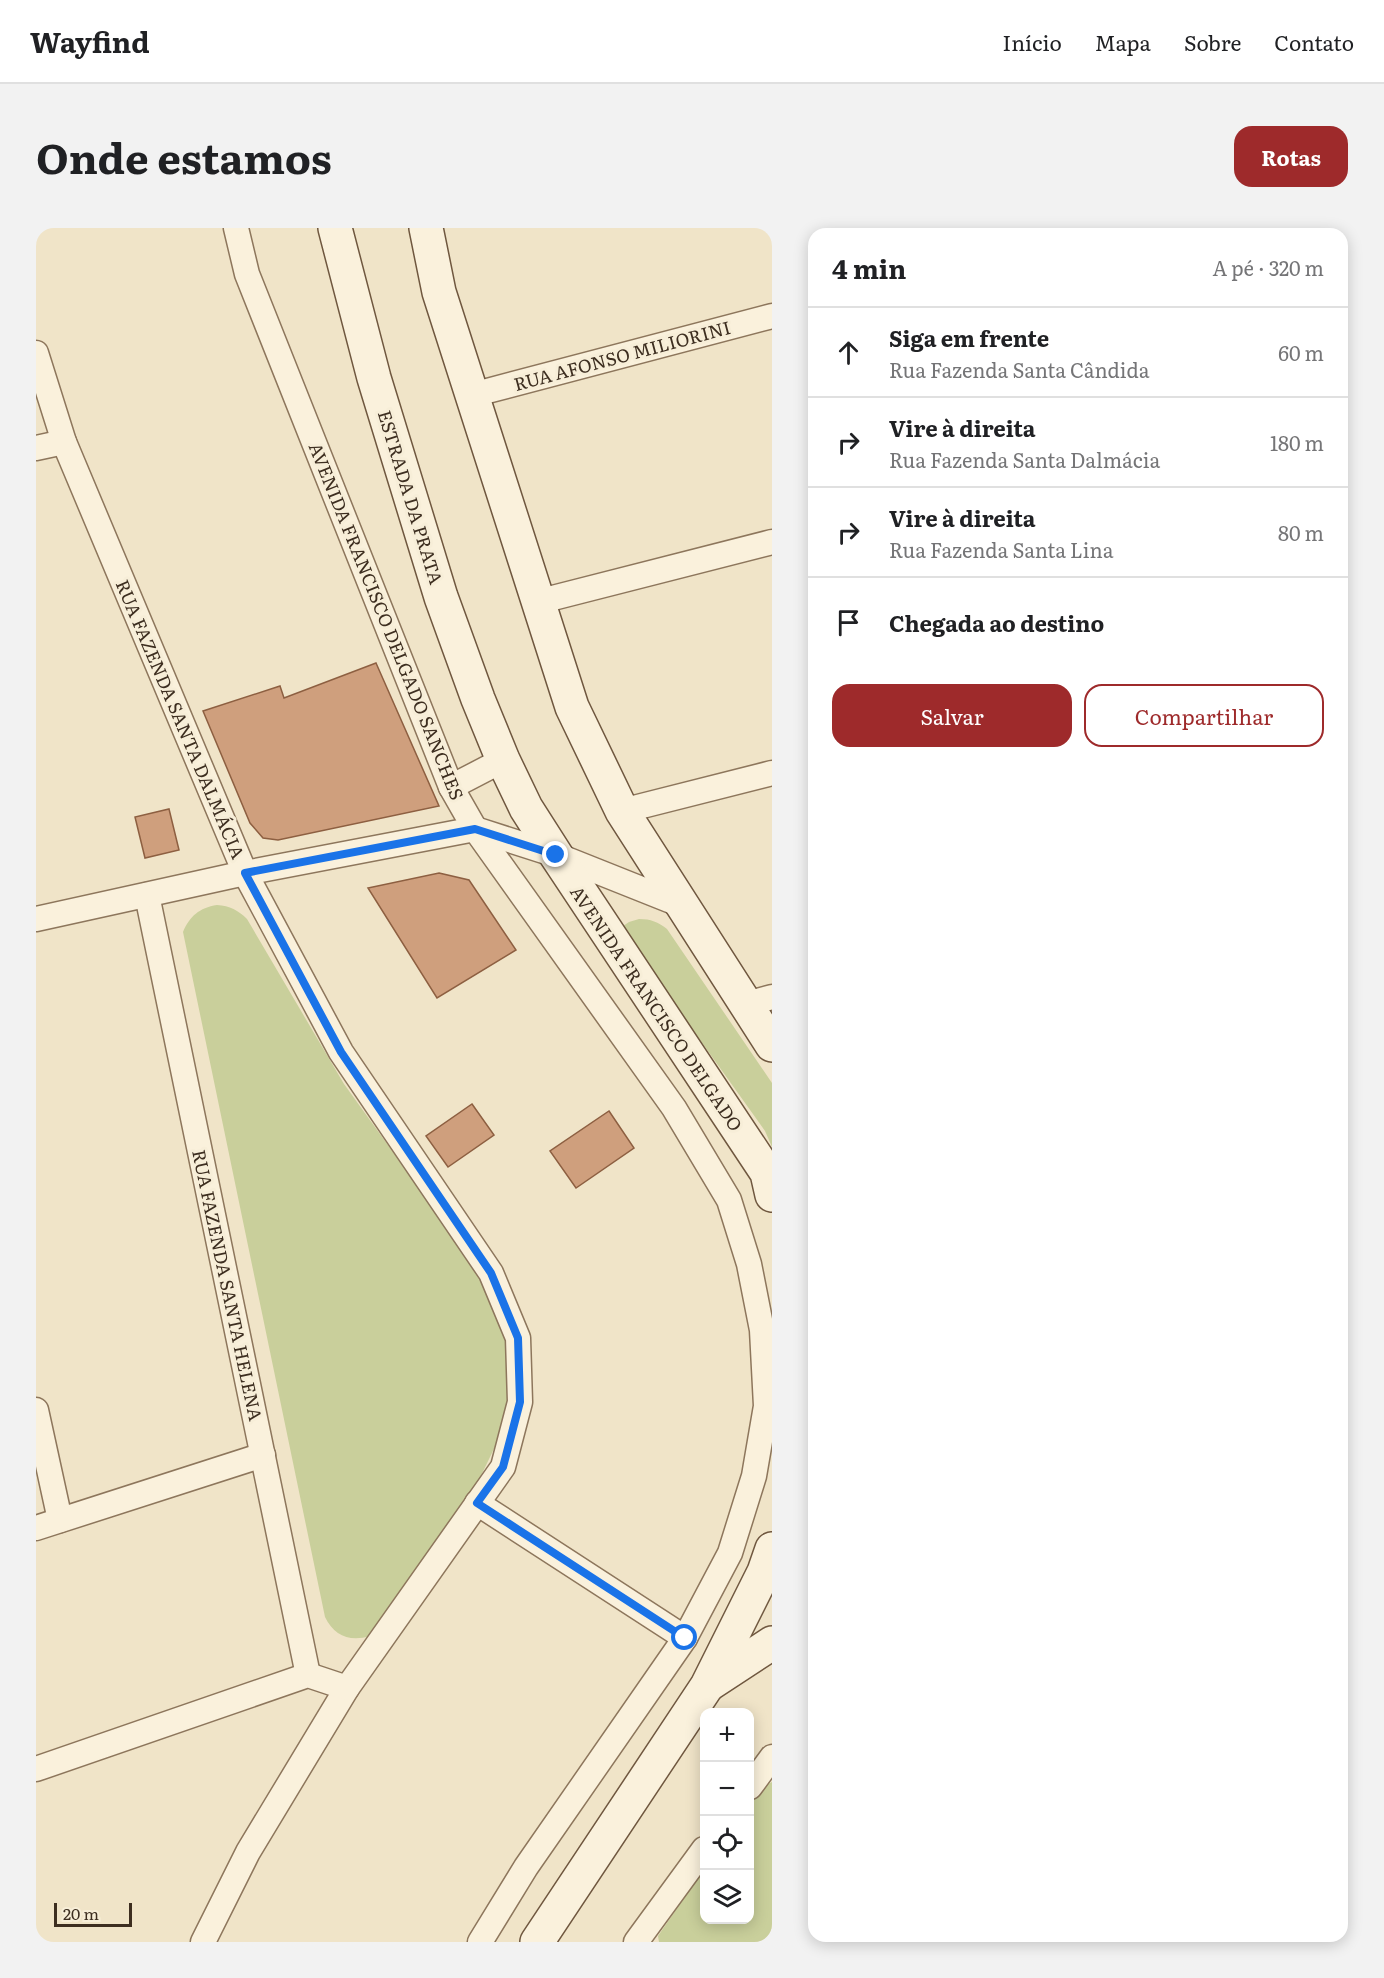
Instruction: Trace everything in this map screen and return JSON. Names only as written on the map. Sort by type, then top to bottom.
[{"type":"main road","name":"ESTRADA DA PRATA","points":[[335,228],[374,378],[441,597],[503,760]]},
{"type":"main road","points":[[426,228],[439,292],[572,707],[622,811],[684,906],[759,1001],[772,1045]]},
{"type":"main road","name":"AVENIDA FRANCISCO DELGADO","points":[[503,760],[526,808],[556,855],[767,1173],[772,1195]]},
{"type":"main road","points":[[537,1942],[707,1686],[764,1572],[772,1550]]},
{"type":"main road","points":[[707,1686],[772,1643]]},
{"type":"street","name":"AVENIDA FRANCISCO DELGADO SANCHES","points":[[236,228],[247,274],[451,787],[475,829],[674,1108],[729,1200],[749,1264],[762,1330],[766,1406],[754,1476],[730,1553],[685,1638],[526,1867],[480,1942]]},
{"type":"street","name":"RUA AFONSO MILIORINI","points":[[472,395],[772,316]]},
{"type":"street","name":"RUA FAZENDA SANTA DALMÁCIA","points":[[36,353],[64,442],[245,873],[341,1052],[491,1273],[518,1338],[520,1402],[503,1467],[347,1688],[248,1852],[203,1942]]},
{"type":"street","points":[[36,448],[64,442]]},
{"type":"street","points":[[537,602],[772,542]]},
{"type":"street","points":[[451,787],[503,760]]},
{"type":"street","points":[[622,811],[772,773]]},
{"type":"street","points":[[36,919],[245,873],[475,829],[556,855],[684,906]]},
{"type":"street","name":"RUA FAZENDA SANTA HELENA","points":[[147,895],[308,1675]]},
{"type":"street","points":[[36,1410],[60,1520]]},
{"type":"street","points":[[36,1528],[263,1455]]},
{"type":"street","points":[[477,1503],[685,1638]]},
{"type":"street","points":[[36,1770],[308,1675],[347,1688]]},
{"type":"street","points":[[754,1782],[772,1757]]},
{"type":"street","points":[[636,1942],[700,1855]]},
{"type":"green space","points":[[217,905],[234,909],[247,919],[344,1084],[488,1284],[509,1353],[506,1424],[475,1488],[370,1636],[363,1638],[343,1636],[333,1629],[325,1617],[183,932],[196,914],[205,908]]},
{"type":"green space","points":[[639,919],[654,921],[667,929],[772,1083],[772,1147],[765,1131],[620,928]]},
{"type":"green space","points":[[772,1782],[772,1942],[659,1942],[658,1936],[700,1875],[700,1924],[754,1924],[754,1797],[760,1788]]},
{"type":"building","points":[[376,663],[439,806],[278,840],[263,838],[250,823],[203,711],[280,686],[284,698]]},
{"type":"building","points":[[169,809],[179,850],[145,858],[135,817]]},
{"type":"building","points":[[439,873],[469,880],[516,950],[437,998],[368,888]]},
{"type":"building","points":[[472,1104],[494,1135],[448,1167],[426,1136]]},
{"type":"building","points":[[609,1111],[634,1148],[576,1188],[550,1151]]},
{"type":"route","points":[[556,855],[475,829],[245,873],[341,1052],[491,1273],[518,1338],[520,1402],[503,1467],[477,1503],[685,1638]]}]
